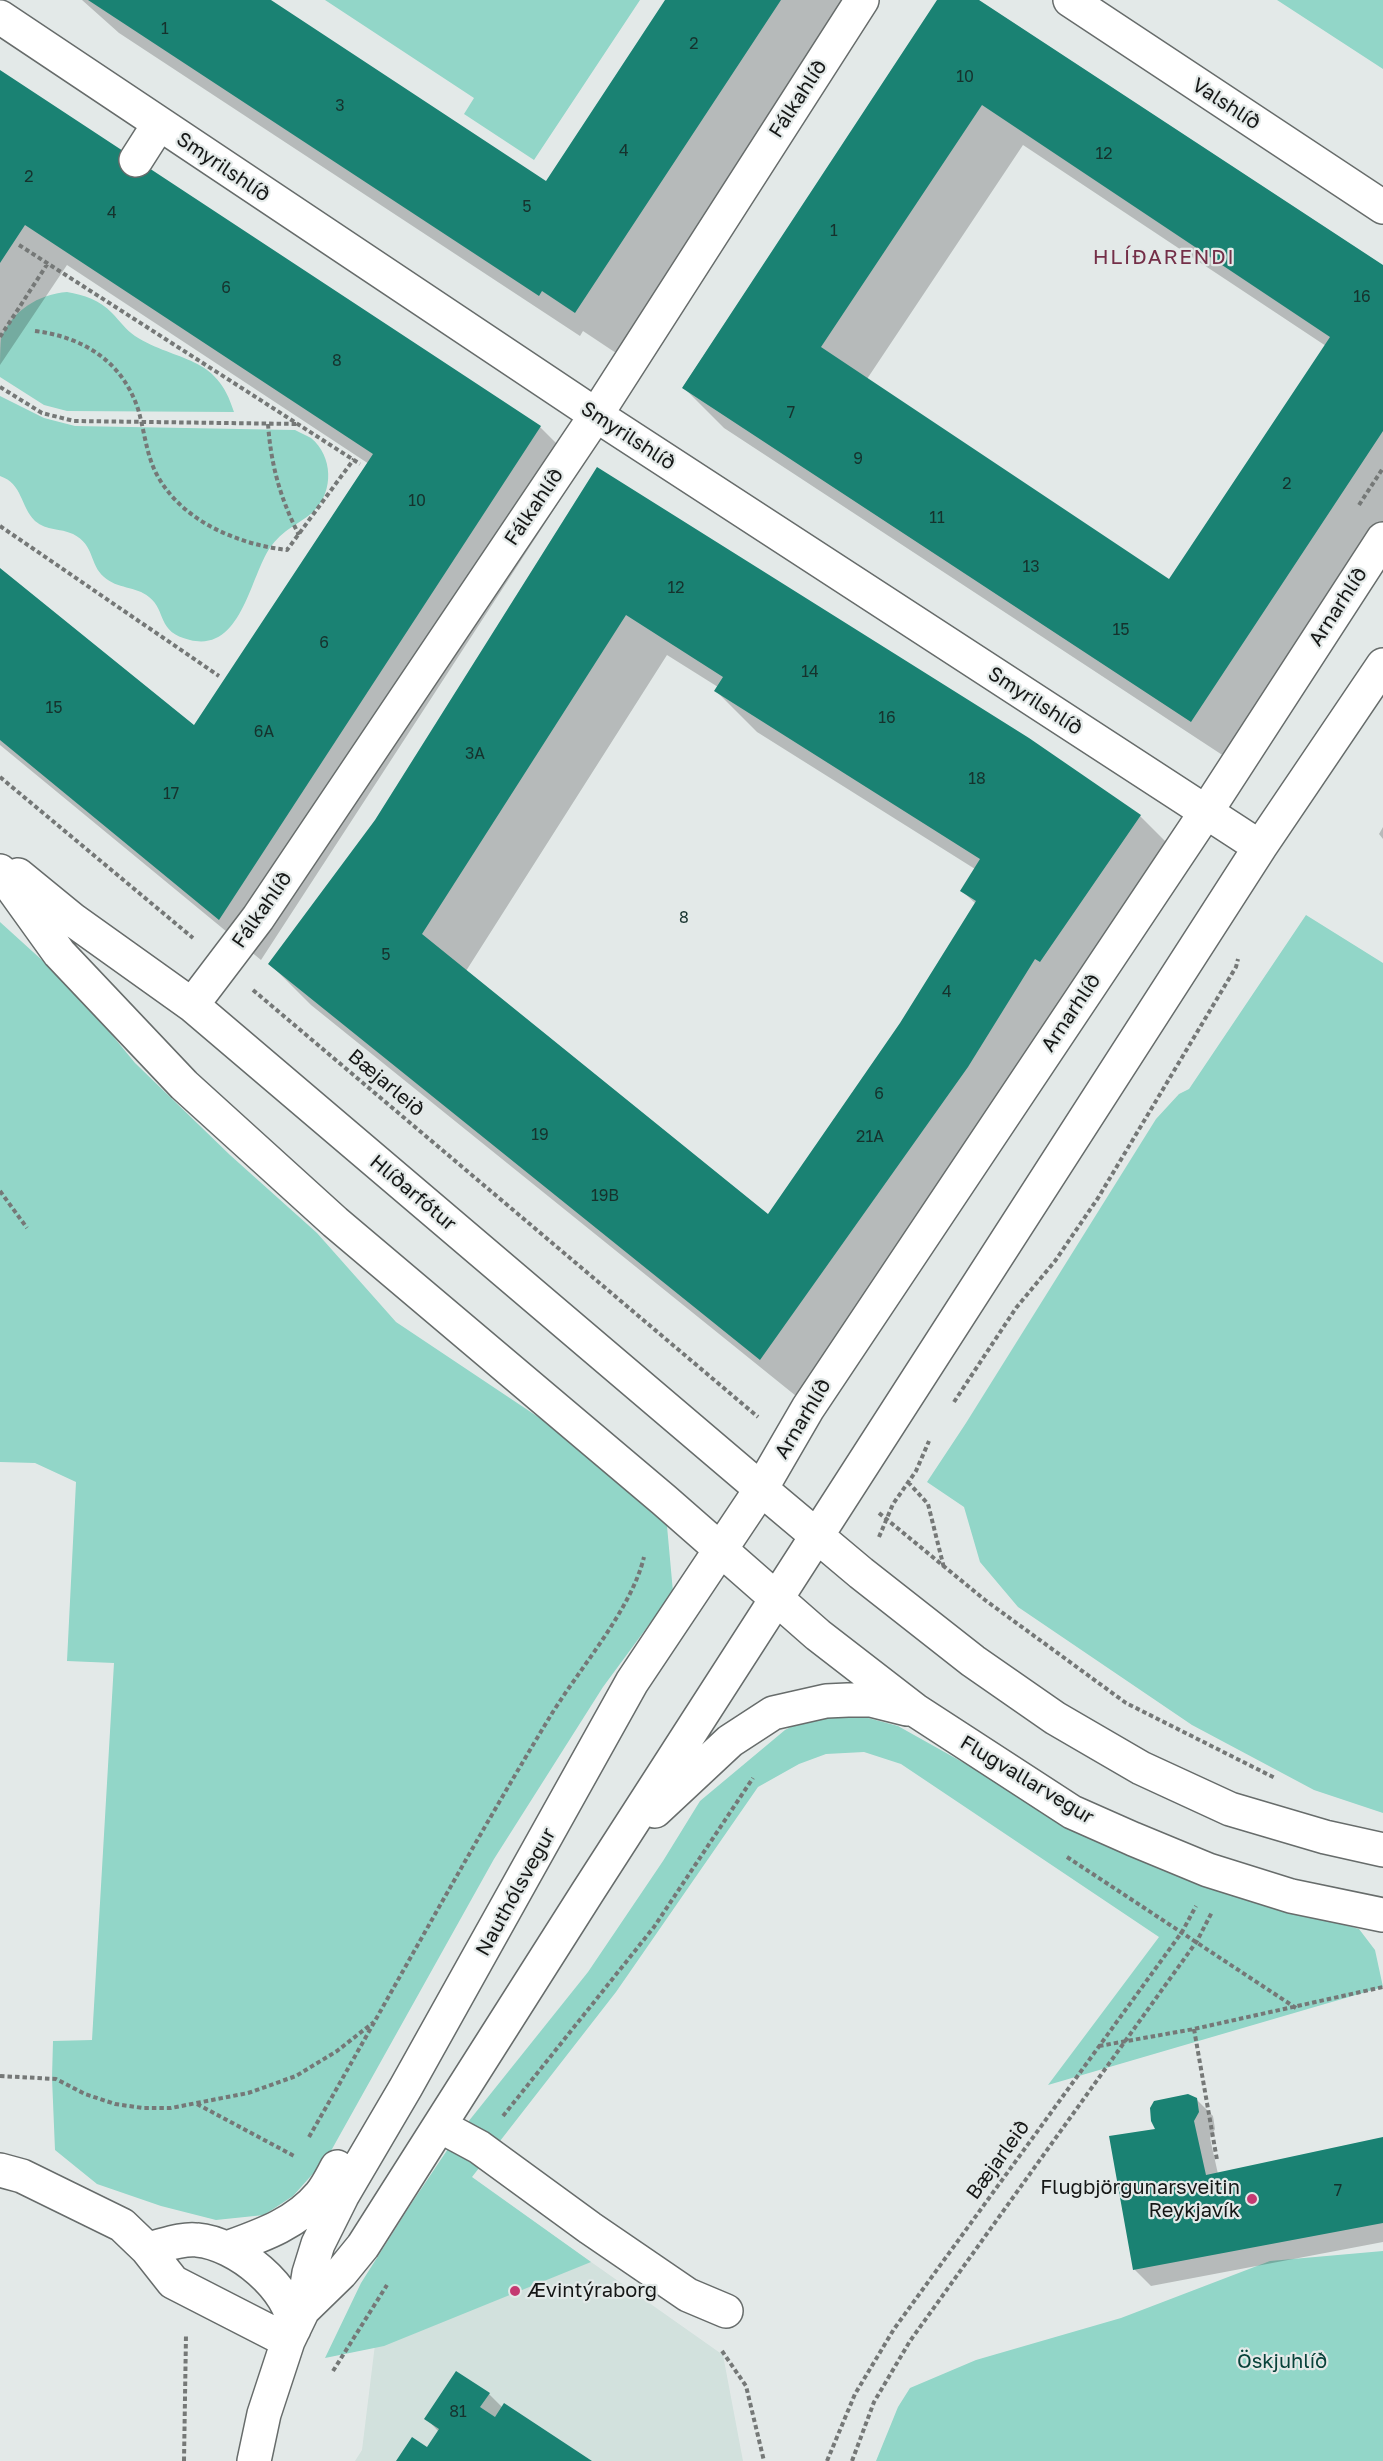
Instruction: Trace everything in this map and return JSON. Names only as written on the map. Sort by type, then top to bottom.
[{"type":"street","name":"Fálkahlíð","points":[[192,1005],[258,918],[596,415],[862,0]]},
{"type":"street","name":"Valshlíð","points":[[1070,0],[1383,207]]},
{"type":"street","name":"Smyrilshlíð","points":[[0,17],[596,415],[1260,847]]},
{"type":"street","points":[[136,160],[159,124]]},
{"type":"street","name":"Arnarhlíð","points":[[761,1489],[808,1408],[1206,812],[1383,538]]},
{"type":"street","points":[[1383,665],[1260,847],[818,1537],[973,1661],[1055,1718],[1141,1768],[1240,1813],[1325,1837],[1383,1850]]},
{"type":"street","name":"Hlíðarfótur","points":[[0,861],[73,920],[192,1005],[818,1537]]},
{"type":"street","points":[[0,871],[59,952],[184,1085],[335,1222],[720,1550]]},
{"type":"street","name":"Nauthólsvegur","points":[[254,2461],[264,2414],[295,2326],[318,2244],[342,2196],[406,2087],[632,1682],[761,1489]]},
{"type":"street","name":"Nauthólsvegur","points":[[295,2326],[353,2260],[818,1537]]},
{"type":"street","name":"Flugvallarvegur","points":[[720,1550],[818,1635],[915,1710],[1072,1812],[1208,1870],[1291,1896],[1383,1915]]},
{"type":"street","points":[[618,1847],[730,1741],[773,1713],[826,1701],[848,1700],[870,1700],[915,1710]]},
{"type":"street","points":[[227,2248],[263,2235],[307,2210],[322,2193],[353,2138],[406,2087]]},
{"type":"street","points":[[440,2126],[479,2147],[590,2228],[688,2295],[726,2311]]},
{"type":"street","points":[[0,2170],[22,2176],[122,2225],[147,2249],[173,2282],[295,2326]]},
{"type":"street","points":[[147,2249],[195,2239],[213,2242],[227,2248],[272,2282],[291,2312],[295,2326]]},
{"type":"path","points":[[19,244],[360,464]]},
{"type":"path","points":[[0,337],[48,263]]},
{"type":"path","points":[[35,331],[57,334],[78,341],[97,352],[115,368],[128,387],[155,470],[167,490],[183,507],[201,520],[240,541],[263,548],[287,550],[354,459]]},
{"type":"path","points":[[0,387],[42,413],[74,421],[299,424]]},
{"type":"path","points":[[268,424],[275,477],[285,506],[299,535]]},
{"type":"path","points":[[0,526],[219,676]]},
{"type":"path","name":"Bæjarleið","points":[[0,777],[752,1413]]},
{"type":"path","points":[[953,1404],[1016,1308],[1054,1261],[1098,1198],[1236,967]]},
{"type":"path","points":[[0,1191],[27,1228]]},
{"type":"path","points":[[878,1538],[893,1504],[916,1471],[934,1433]]},
{"type":"path","points":[[908,1482],[927,1504],[939,1539],[944,1569]]},
{"type":"path","points":[[874,1509],[944,1569],[1126,1703],[1268,1774]]},
{"type":"path","points":[[308,2138],[548,1719],[627,1600],[640,1575],[644,1557]]},
{"type":"path","points":[[479,2147],[654,1927],[760,1768]]},
{"type":"path","points":[[1063,1854],[1296,2007]]},
{"type":"path","name":"Bæjarleið","points":[[827,2461],[855,2394],[894,2329],[1182,1932],[1198,1900]]},
{"type":"path","name":"Bæjarleið","points":[[852,2461],[874,2402],[910,2341],[1197,1941],[1214,1907]]},
{"type":"path","points":[[1100,2046],[1194,2029],[1383,1987]]},
{"type":"path","points":[[0,2076],[56,2079],[85,2094],[115,2104],[143,2108],[171,2108],[248,2093],[296,2076],[337,2051],[376,2020]]},
{"type":"path","points":[[1194,2029],[1217,2160]]},
{"type":"path","points":[[196,2104],[297,2158]]},
{"type":"path","points":[[292,2164],[303,2148]]},
{"type":"path","points":[[333,2371],[391,2276]]},
{"type":"path","points":[[688,2295],[703,2323],[746,2386],[764,2461]]},
{"type":"path","points":[[184,2461],[186,2330]]},
{"type":"shaded area","name":"Ævintýraborg","points":[[472,2178],[723,2355],[743,2461],[355,2461],[362,2450],[378,2320]]},
{"type":"green space","points":[[325,0],[640,0],[534,160],[464,114],[474,98]]},
{"type":"green space","points":[[1277,0],[1383,0],[1383,69]]},
{"type":"green space","points":[[67,292],[97,301],[135,336],[207,370],[227,393],[234,412],[67,411],[44,405],[0,377],[1,339],[12,320],[36,300]]},
{"type":"green space","points":[[0,396],[44,418],[75,426],[295,430],[311,438],[324,454],[328,484],[321,503],[314,511],[282,534],[272,545],[264,558],[243,608],[233,623],[222,635],[208,641],[190,640],[179,636],[167,627],[155,603],[144,593],[115,584],[104,577],[99,572],[89,549],[80,538],[68,532],[44,526],[30,515],[13,484],[0,476]]},
{"type":"green space","points":[[1306,915],[1383,963],[1383,1813],[1314,1790],[1192,1725],[1018,1607],[980,1562],[964,1507],[927,1482],[1156,1119],[1179,1094],[1189,1089]]},
{"type":"green space","points":[[0,922],[75,990],[135,1063],[230,1155],[317,1233],[396,1322],[592,1453],[666,1515],[673,1592],[603,1687],[494,1859],[327,2158],[293,2196],[264,2215],[216,2220],[161,2206],[97,2184],[55,2150],[53,2041],[92,2040],[114,1663],[67,1661],[76,1482],[35,1463],[0,1462]]},
{"type":"green space","points":[[857,1715],[898,1726],[989,1777],[1054,1821],[1131,1857],[1188,1880],[1359,1929],[1375,1950],[1383,1987],[1048,2085],[1159,1937],[901,1764],[864,1752],[826,1754],[799,1764],[758,1787],[616,1992],[472,2177],[591,2262],[384,2346],[325,2358],[361,2283],[456,2137],[588,1972],[663,1861],[700,1801],[785,1730],[808,1718]]},
{"type":"green space","name":"Öskjuhlíð","points":[[1383,2251],[1383,2461],[876,2461],[898,2407],[910,2388],[976,2360],[1121,2318],[1270,2261]]},
{"type":"building","points":[[88,0],[271,0],[546,181],[665,0],[781,0],[575,313],[542,291],[539,296]]},
{"type":"building","points":[[937,0],[979,0],[1383,265],[1383,431],[1191,722],[682,388]],"holes":[[[982,105],[1330,337],[1169,579],[821,347]]]},
{"type":"building","points":[[0,70],[541,426],[219,920],[0,740],[0,568],[194,725],[373,454],[25,225],[0,263]]},
{"type":"building","points":[[597,467],[1029,738],[1141,815],[1040,962],[1035,959],[968,1067],[760,1360],[268,964],[375,820]],"holes":[[[626,615],[723,677],[714,691],[980,859],[960,891],[976,901],[900,1023],[768,1214],[422,934]]]},
{"type":"building","name":"Flugbjörgunarsveitin Reykjavík","points":[[1188,2094],[1197,2098],[1199,2112],[1194,2121],[1206,2175],[1383,2137],[1383,2223],[1133,2270],[1109,2136],[1155,2129],[1151,2121],[1150,2108],[1154,2101]]},
{"type":"building","points":[[456,2371],[490,2393],[480,2407],[495,2417],[504,2403],[592,2461],[396,2461],[412,2437],[427,2447],[439,2429],[424,2419]]},
{"type":"place","name":"Flugbjörgunarsveitin Reykjavík","points":[[1252,2199]]},
{"type":"place","name":"Ævintýraborg","points":[[515,2291]]},
{"type":"district","name":"HLÍÐARENDI","points":[[1164,257]]}]
